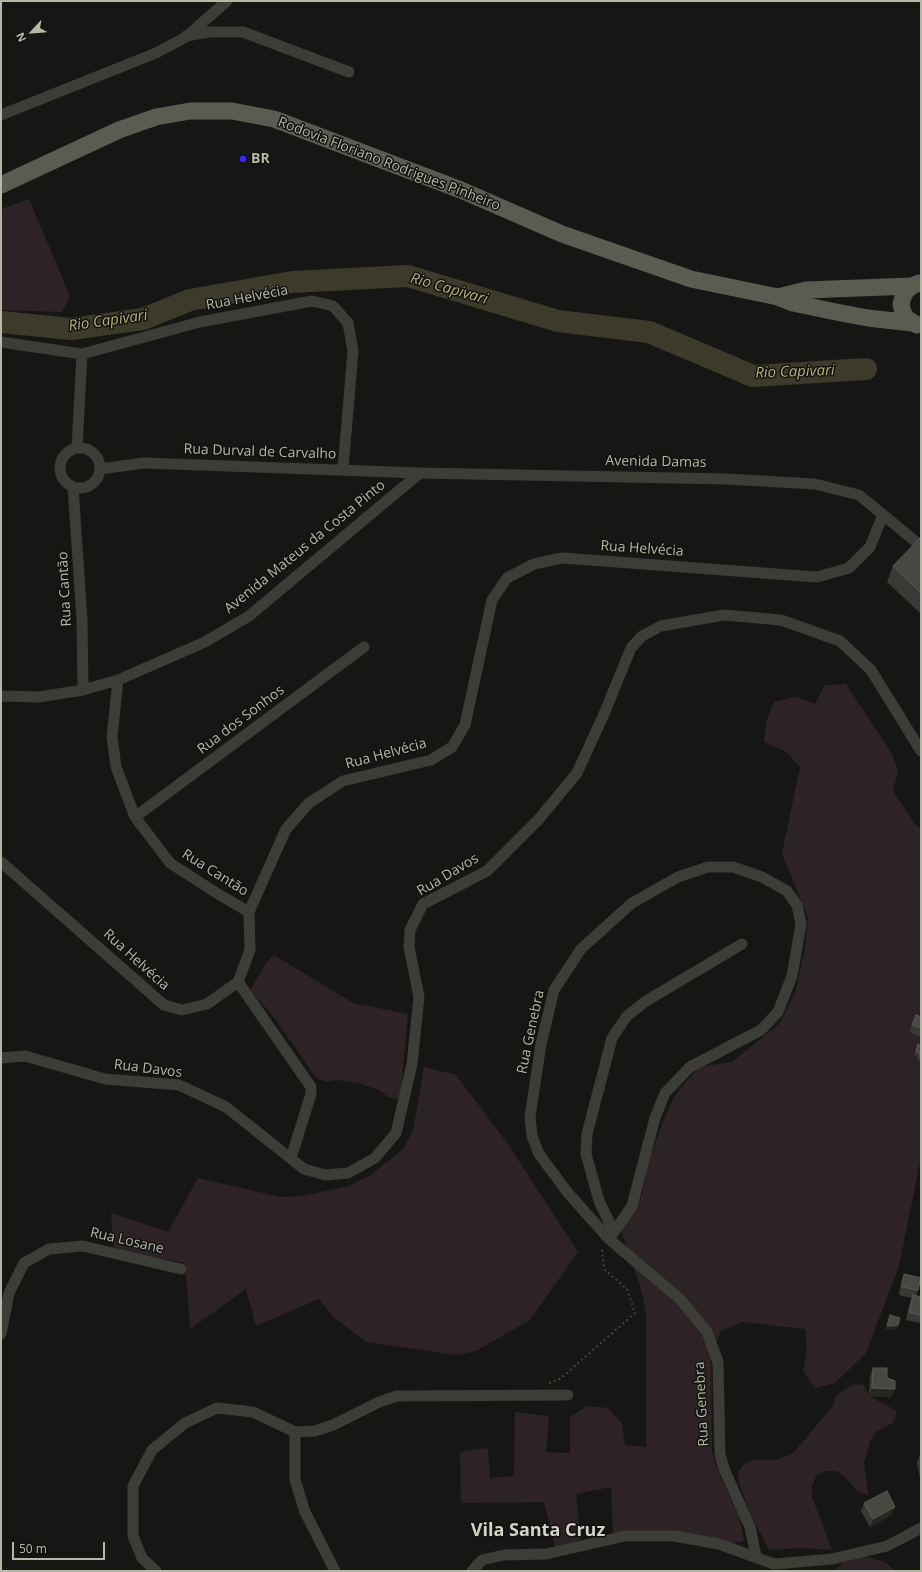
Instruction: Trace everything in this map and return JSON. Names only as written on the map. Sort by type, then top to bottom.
[{"type":"main road","name":"Rodovia Floriano Rodrigues Pinheiro","points":[[1,185],[119,130],[156,117],[190,111],[232,110],[274,119],[462,190],[562,234],[683,276],[778,297],[793,303],[836,312],[916,324]]},
{"type":"main road","name":"Rodovia Floriano Rodrigues Pinheiro","points":[[778,297],[806,290],[917,285]]},
{"type":"main road","points":[[916,324],[906,318],[903,312],[902,304],[906,291],[917,285]]},
{"type":"street","points":[[1,115],[156,53],[186,37],[227,1]]},
{"type":"street","points":[[186,37],[209,32],[243,32],[349,72]]},
{"type":"street","name":"Rua Helvécia","points":[[1,342],[82,354],[200,322],[312,301],[334,306],[348,323],[353,351],[343,469]]},
{"type":"street","points":[[77,448],[82,354]]},
{"type":"street","points":[[77,448],[86,449],[94,453],[99,460],[100,469],[94,482],[88,487],[74,487],[67,483],[62,477],[60,462],[64,455],[70,450],[77,448]]},
{"type":"street","name":"Rua Durval de Carvalho","points":[[100,469],[144,464],[420,472]]},
{"type":"street","name":"Avenida Damas","points":[[420,472],[726,479],[815,484],[859,494],[921,546]]},
{"type":"street","name":"Avenida Mateus da Costa Pinto","points":[[1,696],[39,697],[83,690],[118,680],[206,642],[249,616],[420,472]]},
{"type":"street","name":"Rua Cantão","points":[[74,487],[82,620],[83,690]]},
{"type":"street","name":"Rua Helvécia","points":[[1,862],[7,865],[164,1005],[182,1010],[207,1004],[238,982],[250,950],[249,912],[286,830],[309,803],[343,781],[431,760],[452,747],[465,724],[492,600],[507,578],[534,564],[562,558],[817,578],[849,568],[870,547],[883,515]]},
{"type":"street","name":"Rua Davos","points":[[1,1058],[25,1056],[105,1079],[179,1085],[226,1107],[304,1169],[325,1175],[348,1173],[375,1158],[396,1132],[412,1064],[419,997],[409,948],[410,930],[423,904],[487,870],[539,819],[577,773],[604,714],[631,648],[642,636],[661,626],[724,615],[781,620],[840,641],[871,670],[921,751]]},
{"type":"street","name":"Rua dos Sonhos","points":[[135,817],[364,648]]},
{"type":"street","name":"Rua Cantão","points":[[118,680],[112,737],[116,766],[135,817],[170,863],[249,912]]},
{"type":"street","name":"Rua Genebra","points":[[612,1236],[632,1206],[655,1118],[665,1093],[690,1067],[761,1030],[778,1012],[792,976],[801,924],[797,905],[787,891],[762,877],[733,867],[708,867],[678,877],[632,903],[582,949],[554,990],[542,1044],[530,1117],[532,1136],[539,1154],[568,1193],[601,1230],[612,1236],[680,1299],[707,1332],[718,1362],[720,1454],[724,1469],[750,1527],[756,1556]]},
{"type":"street","points":[[612,1236],[586,1154],[586,1134],[612,1038],[627,1016],[646,1001],[742,944]]},
{"type":"street","points":[[238,982],[311,1087],[311,1094],[291,1158]]},
{"type":"street","name":"Rua Losane","points":[[1,1334],[9,1293],[24,1263],[50,1248],[83,1246],[181,1269]]},
{"type":"street","points":[[156,1571],[142,1558],[133,1536],[133,1486],[152,1450],[185,1423],[217,1408],[253,1412],[296,1432],[315,1431],[333,1425],[379,1402],[397,1396],[568,1395]]},
{"type":"street","points":[[296,1432],[294,1480],[305,1512],[335,1571]]},
{"type":"street","points":[[472,1571],[482,1560],[504,1555],[546,1554],[625,1536],[674,1536],[719,1544],[756,1556],[775,1568],[832,1559],[887,1546],[921,1528]]},
{"type":"path","points":[[546,1384],[560,1379],[635,1313],[627,1289],[604,1268],[601,1230]]},
{"type":"shaded area","points":[[29,199],[70,296],[62,312],[1,310],[1,209]]},
{"type":"shaded area","points":[[846,684],[891,752],[898,770],[893,791],[915,824],[921,829],[921,1011],[919,1036],[921,1040],[921,1157],[899,1266],[866,1353],[835,1383],[815,1388],[803,1371],[807,1349],[805,1329],[742,1322],[721,1331],[711,1356],[712,1451],[719,1474],[739,1516],[744,1541],[725,1545],[613,1533],[611,1487],[576,1494],[581,1539],[556,1551],[544,1502],[461,1503],[460,1452],[488,1448],[490,1478],[514,1476],[515,1412],[549,1416],[546,1452],[570,1453],[570,1417],[587,1406],[608,1408],[622,1424],[625,1445],[646,1447],[646,1314],[642,1292],[621,1230],[642,1195],[648,1164],[673,1099],[699,1067],[732,1062],[779,1024],[795,993],[805,949],[808,918],[782,854],[800,767],[785,751],[764,742],[766,722],[774,702],[795,697],[815,704],[825,685]]},
{"type":"shaded area","points":[[274,955],[353,1003],[408,1014],[400,1099],[388,1097],[379,1090],[358,1083],[337,1080],[326,1082],[316,1078],[273,1016],[250,990],[266,963]]},
{"type":"shaded area","points":[[424,1067],[456,1075],[508,1144],[578,1252],[530,1320],[476,1351],[456,1355],[366,1342],[332,1316],[319,1299],[256,1326],[246,1289],[190,1329],[185,1263],[114,1249],[111,1213],[168,1232],[198,1178],[280,1197],[302,1196],[349,1186],[369,1176],[402,1150],[413,1131]]},
{"type":"shaded area","points":[[853,1384],[864,1385],[869,1396],[897,1411],[894,1422],[876,1432],[870,1441],[864,1463],[868,1495],[858,1492],[844,1476],[836,1471],[825,1471],[816,1476],[812,1487],[812,1497],[832,1550],[801,1548],[769,1550],[749,1511],[739,1482],[738,1472],[744,1464],[753,1460],[774,1460],[785,1457],[794,1452],[833,1406],[836,1396]]},
{"type":"shaded area","points":[[865,1556],[885,1562],[895,1571],[835,1571],[845,1560]]},
{"type":"building","points":[[920,538],[921,539],[921,593],[893,566]]},
{"type":"building","points":[[916,1015],[921,1017],[921,1028],[912,1025]]},
{"type":"building","points":[[918,1044],[921,1046],[921,1057],[916,1051]]},
{"type":"building","points":[[904,1274],[921,1278],[918,1290],[902,1287]]},
{"type":"building","points":[[913,1295],[921,1297],[921,1315],[909,1312]]},
{"type":"building","points":[[890,1315],[900,1318],[898,1325],[887,1326]]},
{"type":"building","points":[[873,1368],[887,1368],[887,1378],[895,1381],[895,1389],[872,1388]]},
{"type":"building","points":[[887,1491],[895,1507],[873,1519],[864,1503]]},
{"type":"waterway","name":"Rio Capivari","points":[[1,322],[71,329],[143,319],[190,300],[292,282],[408,276],[558,321],[649,332],[753,376],[866,369]]},
{"type":"place","name":"BR","points":[[243,159]]},
{"type":"district","name":"Vila Santa Cruz","points":[[538,1531]]}]
